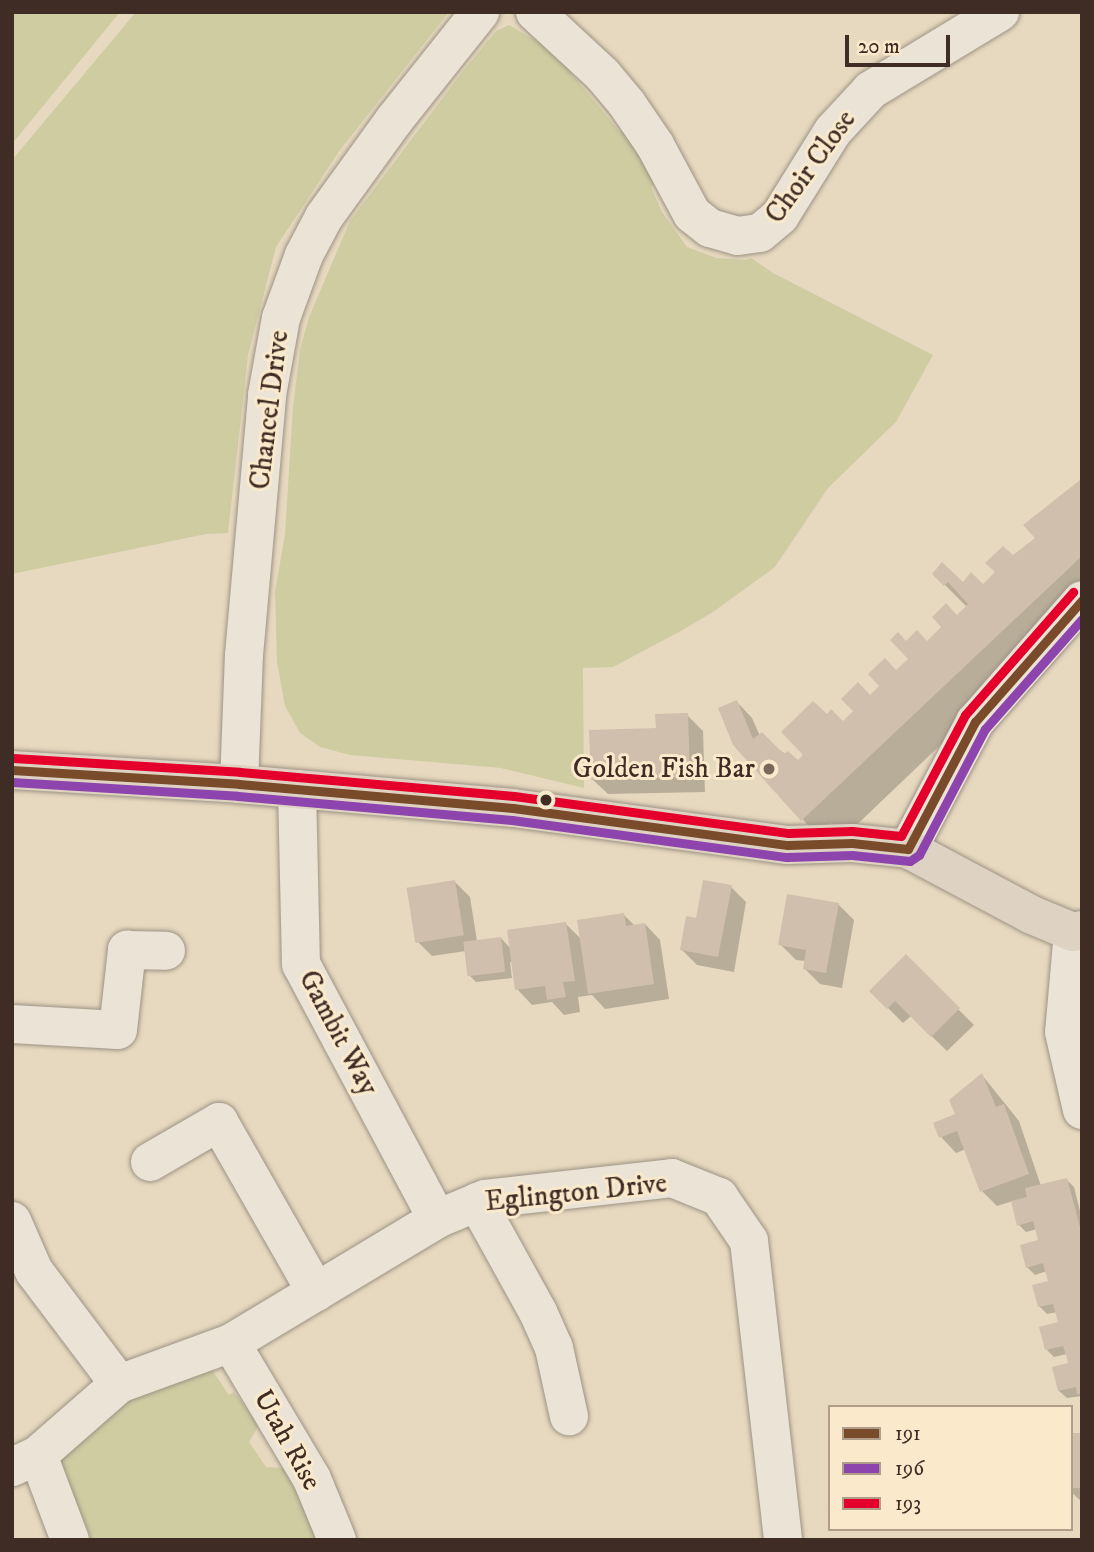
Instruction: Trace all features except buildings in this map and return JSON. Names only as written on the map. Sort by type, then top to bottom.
[{"type":"main road","points":[[12,770],[239,784],[513,808],[788,845],[852,843],[908,849],[1032,915],[1078,931]]},
{"type":"street","name":"Chancel Drive","points":[[239,784],[244,655],[267,395],[281,318],[301,261],[324,217],[395,119],[480,12]]},
{"type":"street","name":"Choir Close","points":[[535,12],[601,74],[627,104],[655,145],[692,214],[710,228],[738,236],[760,233],[780,216],[833,131],[871,90],[1000,12]]},
{"type":"street","points":[[908,849],[975,722],[1082,600]]},
{"type":"street","name":"Gambit Way","points":[[296,789],[301,964],[438,1219]]},
{"type":"street","points":[[1078,931],[1063,1032],[1082,1110]]},
{"type":"street","points":[[12,1024],[118,1030],[127,950],[166,951]]},
{"type":"street","points":[[150,1162],[219,1122],[316,1292]]},
{"type":"street","name":"Eglington Drive","points":[[119,1384],[231,1343],[438,1219],[477,1202],[672,1178],[719,1197],[749,1241],[783,1540]]},
{"type":"street","points":[[477,1202],[538,1312],[554,1348],[569,1416]]},
{"type":"street","points":[[12,1221],[34,1271],[119,1384],[25,1461],[70,1540]]},
{"type":"street","name":"Utah Rise","points":[[231,1343],[312,1479],[337,1540]]},
{"type":"shaded area","points":[[12,12],[120,12],[12,144]]},
{"type":"shaded area","points":[[136,12],[449,12],[340,150],[276,247],[248,355],[228,533],[206,534],[12,574],[12,160]]},
{"type":"shaded area","points":[[509,25],[538,42],[544,35],[573,60],[570,72],[620,132],[629,127],[659,182],[651,187],[662,212],[687,247],[716,258],[751,258],[773,273],[933,355],[896,422],[828,488],[775,567],[713,612],[613,667],[583,668],[584,788],[501,768],[350,755],[320,747],[300,733],[285,706],[277,662],[275,592],[285,534],[293,407],[300,350],[309,317],[350,221],[460,75],[496,31]]},
{"type":"shaded area","points":[[212,1370],[229,1395],[234,1392],[259,1425],[249,1442],[266,1467],[284,1468],[320,1540],[92,1540],[59,1461],[128,1388]]},
{"type":"transit line","name":"193","points":[[13,758],[240,772],[514,796],[789,833],[852,831],[901,836],[965,715],[1073,592]]},
{"type":"transit line","name":"191","points":[[908,849],[975,722],[1082,600]]},
{"type":"transit line","name":"196","points":[[12,782],[238,796],[512,820],[787,857],[852,855],[910,861],[919,855],[985,729],[1082,619]]},
{"type":"transit line","name":"191","points":[[12,770],[239,784],[513,808],[788,845],[852,843],[908,849]]},
{"type":"place","name":"Golden Fish Bar","points":[[769,769]]}]
